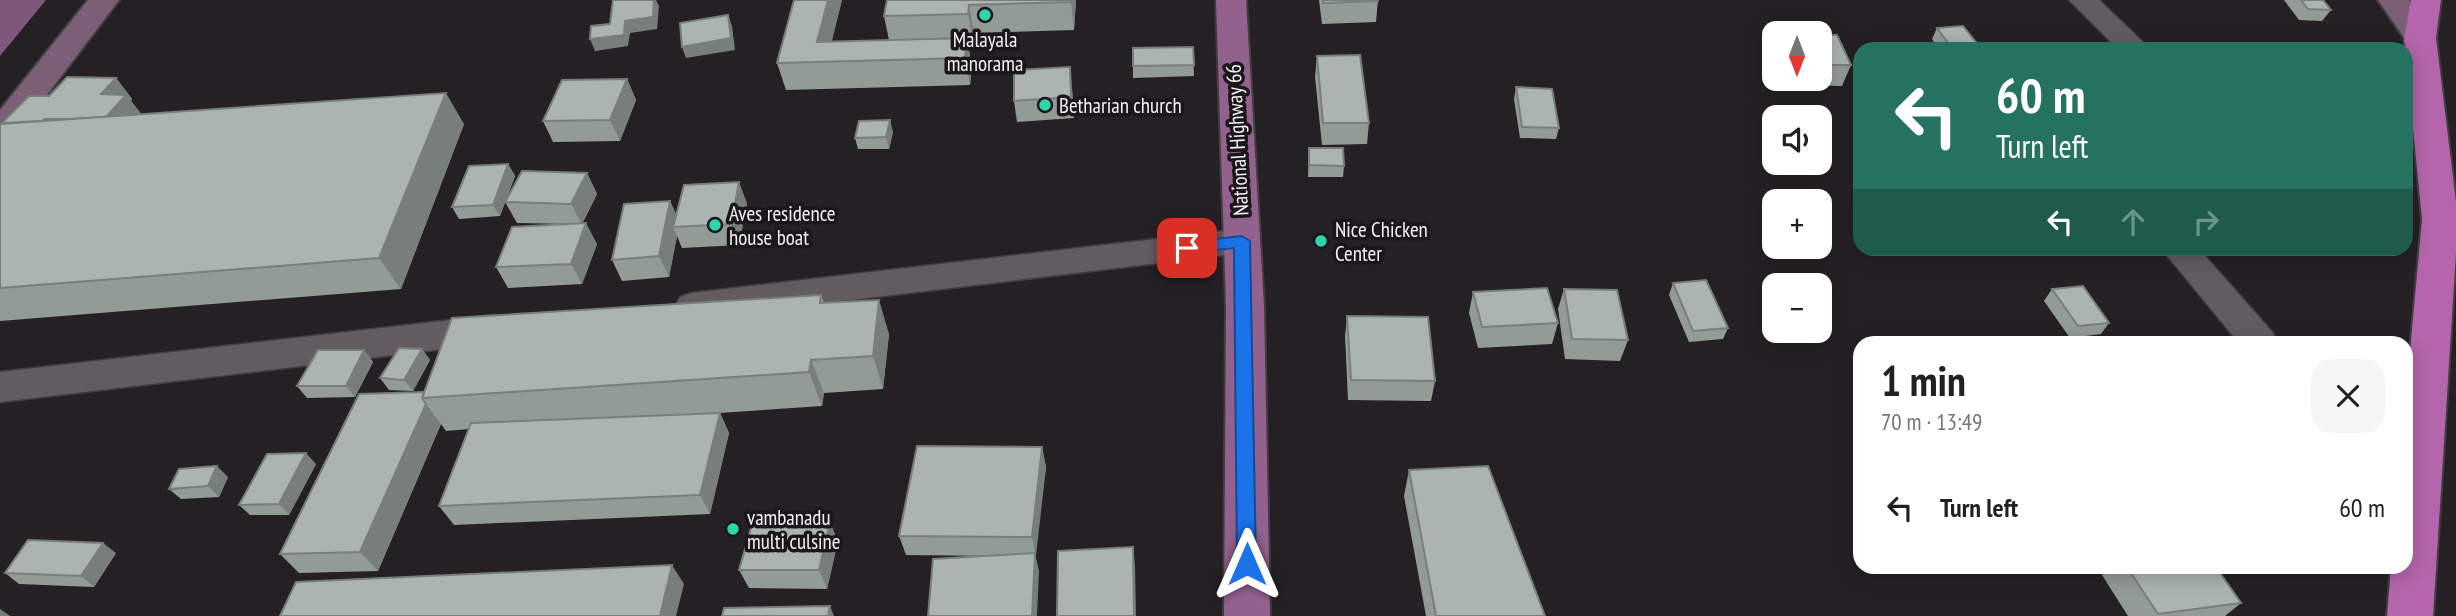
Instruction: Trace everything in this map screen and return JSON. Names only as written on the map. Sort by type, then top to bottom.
[{"type":"highway","points":[[2410,616],[2448,220],[2420,38],[2426,0]]},
{"type":"main road","name":"National Highway 66","points":[[1231,0],[1242,241],[1247,616]]},
{"type":"street","points":[[0,132],[104,0]]},
{"type":"street","points":[[2083,0],[2128,42]]},
{"type":"street","points":[[2393,0],[2420,38]]},
{"type":"street","points":[[662,309],[1242,241]]},
{"type":"street","points":[[2185,256],[2254,336]]},
{"type":"street","points":[[0,387],[524,326]]},
{"type":"shaded area","points":[[0,0],[46,0],[0,56]]},
{"type":"building","points":[[613,0],[654,0],[653,17],[625,21],[624,35],[590,39],[591,26],[610,24]]},
{"type":"building","points":[[794,0],[828,0],[817,42],[967,38],[965,58],[777,63]]},
{"type":"building","points":[[887,0],[1071,2],[969,5],[968,14],[884,16]]},
{"type":"building","points":[[1323,0],[1378,0],[1378,1],[1323,3]]},
{"type":"building","points":[[2301,0],[2323,0],[2331,10],[2308,9]]},
{"type":"building","points":[[728,15],[731,38],[682,47],[680,23]]},
{"type":"building","points":[[1963,26],[1976,42],[1948,42],[1937,28]]},
{"type":"building","points":[[1832,35],[1837,35],[1851,65],[1832,65]]},
{"type":"building","points":[[1193,47],[1194,65],[1133,66],[1133,48]]},
{"type":"building","points":[[1360,55],[1369,123],[1323,123],[1317,56]]},
{"type":"building","points":[[1070,67],[1071,97],[1014,101],[1014,70]]},
{"type":"building","points":[[67,77],[116,78],[101,94],[126,95],[106,117],[2,123],[29,96],[49,96]]},
{"type":"building","points":[[627,79],[610,120],[543,121],[562,80]]},
{"type":"building","points":[[1516,87],[1552,89],[1559,128],[1522,127]]},
{"type":"building","points":[[446,93],[379,258],[0,288],[0,124]]},
{"type":"building","points":[[890,120],[886,137],[855,138],[859,121]]},
{"type":"building","points":[[1309,148],[1343,148],[1344,166],[1309,165]]},
{"type":"building","points":[[508,164],[493,205],[452,207],[469,166]]},
{"type":"building","points":[[522,171],[587,173],[571,204],[505,202]]},
{"type":"building","points":[[739,182],[731,224],[673,227],[684,185]]},
{"type":"building","points":[[670,201],[659,256],[612,260],[624,204]]},
{"type":"building","points":[[586,223],[571,264],[496,267],[512,227]]},
{"type":"building","points":[[1706,280],[1728,328],[1693,331],[1673,283]]},
{"type":"building","points":[[2083,286],[2109,323],[2078,326],[2052,289]]},
{"type":"building","points":[[1547,288],[1558,323],[1482,327],[1473,292]]},
{"type":"building","points":[[1564,289],[1617,290],[1628,340],[1572,339]]},
{"type":"building","points":[[821,295],[820,303],[879,300],[873,356],[811,360],[809,372],[422,398],[452,318]]},
{"type":"building","points":[[1347,316],[1428,317],[1435,381],[1351,380]]},
{"type":"building","points":[[399,348],[422,349],[404,380],[380,378]]},
{"type":"building","points":[[318,350],[364,350],[346,386],[297,386]]},
{"type":"building","points":[[424,392],[422,398],[426,404],[360,552],[280,554],[359,394]]},
{"type":"building","points":[[720,413],[700,495],[439,506],[471,423]]},
{"type":"building","points":[[917,446],[1042,447],[1032,537],[899,536]]},
{"type":"building","points":[[306,453],[279,504],[239,505],[267,454]]},
{"type":"building","points":[[217,466],[208,486],[169,489],[179,469]]},
{"type":"building","points":[[1488,466],[1545,616],[1436,616],[1409,470]]},
{"type":"building","points":[[753,521],[830,522],[819,570],[739,570]]},
{"type":"building","points":[[28,540],[103,543],[81,576],[5,573]]},
{"type":"building","points":[[1133,547],[1134,616],[1057,616],[1058,551]]},
{"type":"building","points":[[1035,553],[1032,616],[928,616],[933,559]]},
{"type":"building","points":[[672,565],[660,616],[280,616],[296,582]]},
{"type":"building","points":[[2132,574],[2221,574],[2241,603],[2158,614]]},
{"type":"building","points":[[830,606],[828,616],[722,616],[724,608]]},
{"type":"place","name":"Malayala manorama","points":[[985,15]]},
{"type":"place","name":"Betharian church","points":[[1045,105]]},
{"type":"place","name":"Aves residence house boat","points":[[715,225]]},
{"type":"place","name":"Nice Chicken Center","points":[[1321,241]]},
{"type":"place","name":"vambanadu multi culsine","points":[[733,529]]},
{"type":"route","points":[[1187,248],[1242,241],[1247,564]]}]
